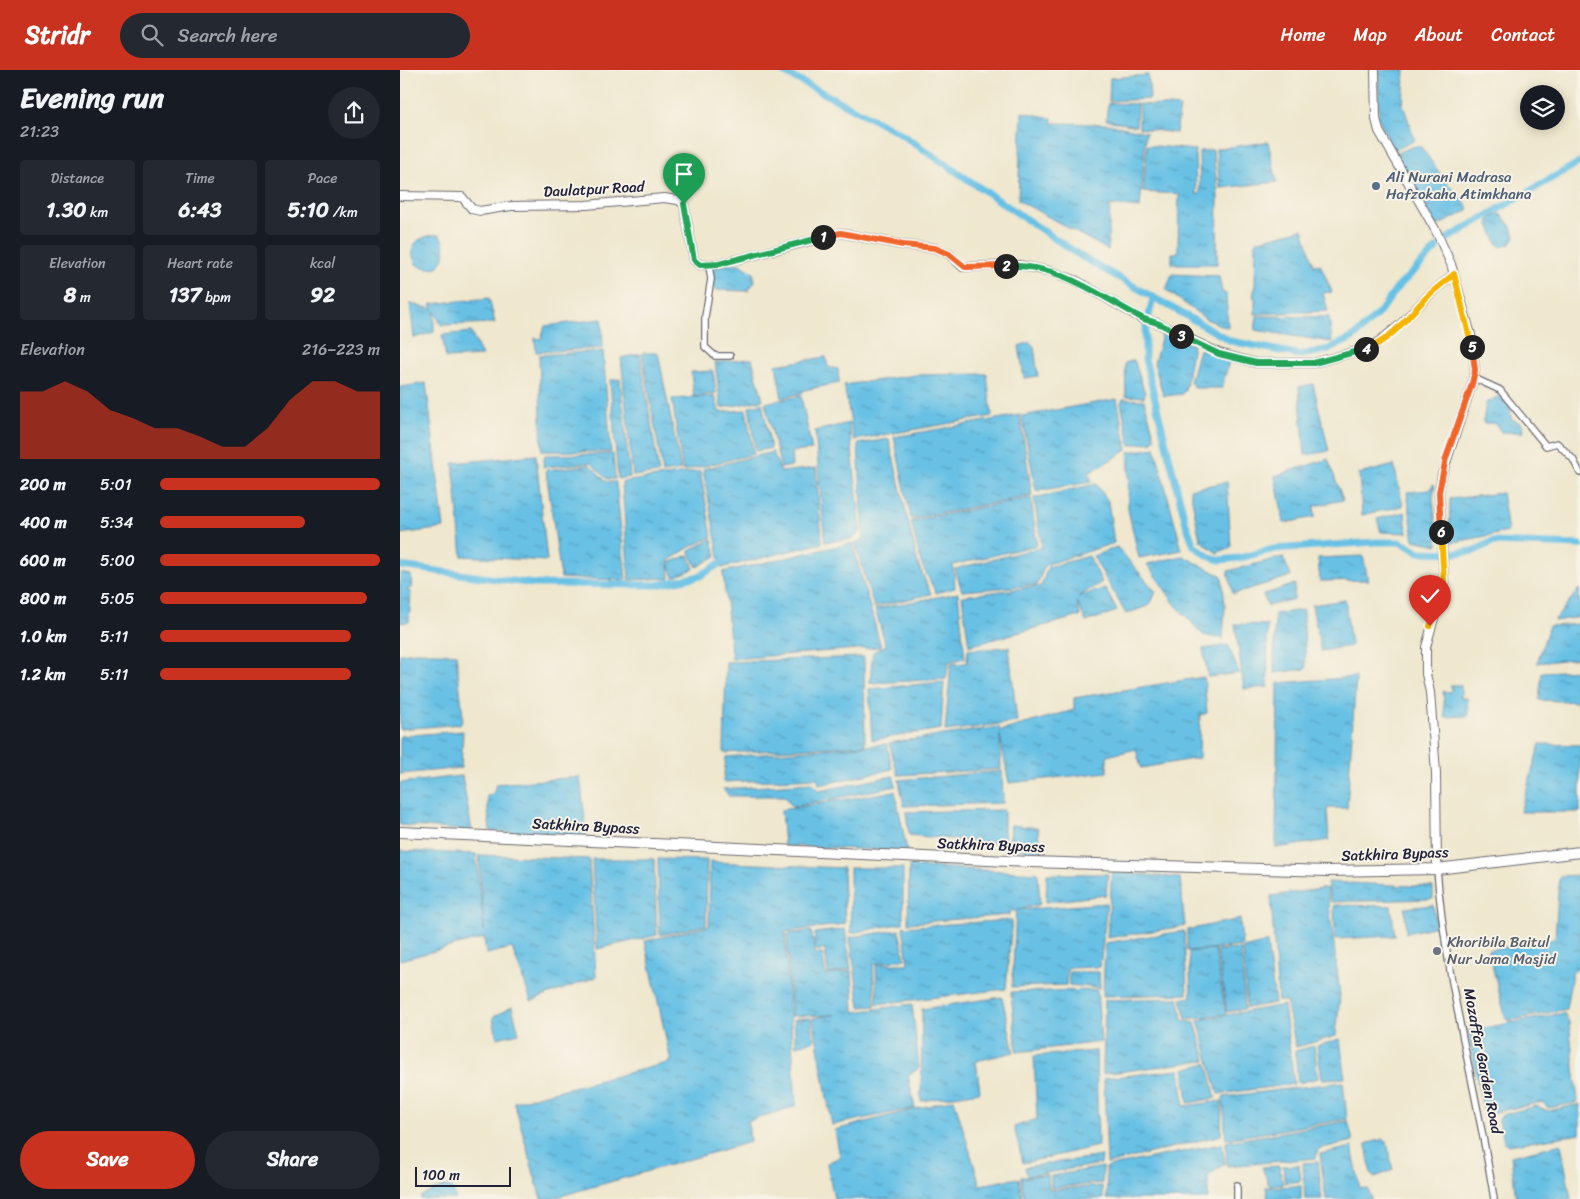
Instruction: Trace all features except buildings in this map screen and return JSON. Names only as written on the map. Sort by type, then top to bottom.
[{"type":"highway","name":"Satkhira Bypass","points":[[400,832],[1032,862],[1327,870],[1437,869],[1580,852]]},
{"type":"street","points":[[1375,70],[1376,119],[1379,131],[1441,240],[1454,274],[1471,335],[1475,370],[1442,475],[1439,492],[1444,582],[1426,647],[1426,674],[1430,692],[1433,757],[1436,773],[1437,869]]},
{"type":"street","name":"Daulatpur Road","points":[[400,196],[462,197],[472,209],[480,211],[511,206],[586,205],[664,198],[678,200],[684,204],[694,260],[700,265],[709,266]]},
{"type":"street","points":[[730,356],[715,356],[705,346],[705,317],[711,279],[709,266],[841,233],[903,245],[935,248],[949,254],[965,267],[1019,265],[1050,271],[1077,280],[1142,319],[1155,322],[1219,354],[1256,363],[1314,363],[1372,347],[1400,325],[1429,295],[1454,274]]},
{"type":"street","points":[[1474,378],[1500,390],[1536,437],[1546,446],[1558,443],[1573,459],[1580,473]]},
{"type":"street","name":"Mozaffar Garden Road","points":[[1437,869],[1440,903],[1452,978],[1483,1128],[1494,1199]]},
{"type":"street","points":[[1237,1185],[1237,1199]]},
{"type":"water","points":[[1378,70],[1405,70],[1403,105],[1415,140],[1397,149],[1392,148],[1379,119]]},
{"type":"water","points":[[1148,75],[1150,99],[1109,101],[1110,78]]},
{"type":"water","points":[[1108,103],[1137,104],[1136,126],[1106,120]]},
{"type":"water","points":[[1139,104],[1180,107],[1176,133],[1139,128]]},
{"type":"water","points":[[1022,112],[1052,118],[1052,123],[1107,124],[1146,132],[1140,208],[1110,205],[1108,250],[1018,200]]},
{"type":"water","points":[[1268,142],[1277,182],[1220,188],[1216,149]]},
{"type":"water","points":[[1147,145],[1195,150],[1196,194],[1200,194],[1199,151],[1213,150],[1218,197],[1217,264],[1172,264],[1172,253],[1178,253],[1179,194],[1143,192]]},
{"type":"water","points":[[1415,146],[1421,147],[1444,179],[1469,208],[1467,211],[1437,226],[1434,224],[1417,189],[1401,167],[1396,153]]},
{"type":"water","points":[[1500,214],[1510,225],[1515,236],[1511,243],[1501,247],[1497,243],[1488,222],[1492,217]]},
{"type":"water","points":[[1303,229],[1314,265],[1320,264],[1332,292],[1323,293],[1328,311],[1255,314],[1255,297],[1253,297],[1256,241]]},
{"type":"water","points":[[440,235],[443,243],[444,257],[441,263],[432,268],[416,264],[412,253],[415,244],[422,238]]},
{"type":"water","points":[[739,264],[753,272],[755,281],[748,291],[716,290],[712,283],[713,268]]},
{"type":"water","points":[[1172,274],[1219,276],[1222,292],[1226,294],[1228,328],[1206,319],[1166,290]]},
{"type":"water","points":[[489,298],[495,323],[441,325],[434,311],[434,332],[414,338],[410,304],[433,309],[431,304]]},
{"type":"water","points":[[1257,316],[1329,317],[1332,342],[1255,330]]},
{"type":"water","points":[[602,319],[603,348],[536,352],[535,338],[541,339],[545,326]]},
{"type":"water","points":[[1163,331],[1193,345],[1185,391],[1182,394],[1163,395],[1154,363]]},
{"type":"water","points":[[471,332],[482,356],[446,358],[442,335]]},
{"type":"water","points":[[1030,342],[1034,347],[1038,376],[1024,378],[1019,346]]},
{"type":"water","points":[[1199,349],[1230,357],[1222,388],[1195,388],[1190,382]]},
{"type":"water","points":[[603,351],[611,452],[542,451],[539,355]]},
{"type":"water","points":[[642,353],[658,353],[681,470],[663,473]]},
{"type":"water","points":[[640,354],[659,473],[633,476],[621,358]]},
{"type":"water","points":[[826,357],[828,367],[838,369],[839,383],[804,390],[802,393],[782,398],[776,365]]},
{"type":"water","points":[[752,359],[763,400],[721,408],[715,362]]},
{"type":"water","points":[[1134,360],[1145,393],[1144,397],[1126,396],[1125,363]]},
{"type":"water","points":[[713,371],[716,393],[694,397],[691,372]]},
{"type":"water","points":[[987,374],[992,416],[854,440],[844,385],[916,375]]},
{"type":"water","points":[[620,379],[630,477],[618,479],[610,380]]},
{"type":"water","points":[[426,383],[444,528],[400,534],[400,387]]},
{"type":"water","points":[[1313,384],[1329,451],[1305,455],[1299,387]]},
{"type":"water","points":[[715,396],[719,412],[746,410],[754,454],[683,471],[672,399]]},
{"type":"water","points":[[801,396],[812,450],[791,452],[792,466],[781,468],[765,403]]},
{"type":"water","points":[[1499,396],[1510,403],[1511,419],[1522,424],[1523,432],[1501,432],[1495,423],[1483,423],[1486,403]]},
{"type":"water","points":[[1117,399],[1127,450],[1089,473],[1092,482],[1036,491],[1022,416]]},
{"type":"water","points":[[1123,399],[1144,400],[1155,438],[1153,442],[1130,445],[1121,403]]},
{"type":"water","points":[[762,403],[771,448],[756,451],[749,407]]},
{"type":"water","points":[[1020,415],[1032,496],[911,519],[894,437]]},
{"type":"water","points":[[849,423],[861,532],[852,539],[825,542],[815,431]]},
{"type":"water","points":[[889,439],[918,564],[931,594],[874,607],[855,543],[864,539],[858,444]]},
{"type":"water","points":[[1155,448],[1182,550],[1139,558],[1128,509],[1129,452]]},
{"type":"water","points":[[773,452],[781,472],[816,468],[822,543],[721,568],[703,469]]},
{"type":"water","points":[[613,454],[615,479],[607,479],[591,463],[543,467],[545,455]]},
{"type":"water","points":[[536,455],[547,561],[462,556],[453,463]]},
{"type":"water","points":[[1328,459],[1343,500],[1314,506],[1315,517],[1284,523],[1275,476]]},
{"type":"water","points":[[590,465],[607,482],[616,482],[626,580],[561,578],[546,470]]},
{"type":"water","points":[[1394,465],[1403,506],[1362,515],[1359,474]]},
{"type":"water","points":[[700,471],[712,537],[688,548],[668,561],[669,563],[689,555],[694,569],[674,577],[669,564],[670,578],[629,580],[622,482]]},
{"type":"water","points":[[1227,482],[1231,547],[1217,553],[1200,540],[1190,489]]},
{"type":"water","points":[[1096,484],[1108,501],[1114,543],[1045,565],[1037,585],[962,591],[955,569],[1042,547],[1034,498]]},
{"type":"water","points":[[1433,484],[1435,485],[1433,498],[1438,545],[1414,540],[1407,492],[1430,490]]},
{"type":"water","points":[[1502,493],[1508,532],[1449,543],[1450,499]]},
{"type":"water","points":[[1031,498],[1037,545],[953,565],[955,588],[936,593],[921,563],[911,521]]},
{"type":"water","points":[[1405,512],[1407,533],[1381,532],[1377,519]]},
{"type":"water","points":[[712,539],[716,556],[697,567],[689,551]]},
{"type":"water","points":[[852,543],[881,647],[732,659],[723,572]]},
{"type":"water","points":[[1117,547],[1156,592],[1150,605],[1126,614],[1093,556]]},
{"type":"water","points":[[1089,556],[1102,582],[1078,597],[1105,588],[1117,611],[1086,622],[1077,602],[1080,616],[969,646],[962,596],[1041,586],[1048,567]]},
{"type":"water","points":[[1183,556],[1222,576],[1225,605],[1223,639],[1203,635],[1175,604],[1147,564]]},
{"type":"water","points":[[1363,556],[1368,580],[1320,581],[1318,558]]},
{"type":"water","points":[[1283,557],[1291,576],[1233,594],[1228,571]]},
{"type":"water","points":[[400,573],[411,575],[412,588],[409,588],[408,591],[411,592],[409,622],[400,623]]},
{"type":"water","points":[[1295,584],[1294,599],[1268,606],[1263,595]]},
{"type":"water","points":[[1579,589],[1580,617],[1554,621]]},
{"type":"water","points":[[958,593],[965,658],[949,662],[946,679],[870,683],[873,652],[886,646],[875,609]]},
{"type":"water","points":[[1345,600],[1351,646],[1321,651],[1312,605]]},
{"type":"water","points":[[1303,610],[1306,669],[1274,673],[1275,614]]},
{"type":"water","points":[[1235,624],[1267,625],[1268,687],[1244,689]]},
{"type":"water","points":[[1580,624],[1580,658],[1537,663],[1549,626]]},
{"type":"water","points":[[1228,645],[1239,673],[1208,677],[1203,649]]},
{"type":"water","points":[[1009,647],[1017,722],[945,731],[951,664],[967,663],[968,650]]},
{"type":"water","points":[[417,652],[456,654],[463,716],[461,724],[400,729],[400,654]]},
{"type":"water","points":[[864,657],[865,745],[724,753],[726,662]]},
{"type":"water","points":[[1580,670],[1580,702],[1539,700],[1542,672]]},
{"type":"water","points":[[1204,677],[1207,713],[1200,715],[1199,758],[1141,768],[1136,749],[1107,756],[1107,772],[1009,783],[1000,735],[1001,769],[898,775],[889,743],[999,727],[1000,731],[1074,710],[1074,698]]},
{"type":"water","points":[[1356,677],[1347,808],[1327,808],[1329,840],[1276,848],[1278,683]]},
{"type":"water","points":[[944,682],[941,729],[872,740],[869,689]]},
{"type":"water","points":[[1451,685],[1461,685],[1461,698],[1467,698],[1468,716],[1445,717],[1443,691],[1446,693],[1451,691]]},
{"type":"water","points":[[463,731],[461,768],[400,774],[400,736]]},
{"type":"water","points":[[887,744],[892,769],[819,785],[818,778],[723,782],[726,757]]},
{"type":"water","points":[[1540,744],[1580,745],[1580,812],[1520,812]]},
{"type":"water","points":[[1002,771],[1003,803],[904,806],[899,780]]},
{"type":"water","points":[[462,776],[472,831],[400,825],[400,783]]},
{"type":"water","points":[[893,776],[896,786],[792,807],[785,796],[729,796],[723,789],[812,783],[819,791]]},
{"type":"water","points":[[580,777],[587,837],[490,831],[487,796],[494,793],[496,784]]},
{"type":"water","points":[[895,791],[907,851],[784,846],[781,810]]},
{"type":"water","points":[[1004,810],[1004,844],[909,835],[906,812]]},
{"type":"water","points":[[1011,825],[1038,828],[1040,852],[1009,848]]},
{"type":"water","points":[[400,851],[476,854],[484,931],[479,855],[589,859],[596,977],[531,1001],[512,948],[486,954],[484,938],[400,960]]},
{"type":"water","points":[[592,859],[654,859],[657,935],[597,949]]},
{"type":"water","points":[[658,859],[707,860],[706,925],[660,935]]},
{"type":"water","points":[[710,862],[843,868],[845,924],[785,932],[796,1106],[748,1121],[750,1142],[550,1199],[541,1199],[514,1102],[671,1062],[645,941],[709,926]]},
{"type":"water","points":[[909,866],[1038,873],[1040,904],[1018,910],[1107,903],[1100,967],[1067,968],[1066,985],[1012,987],[1016,910],[1009,912],[1009,915],[908,923]]},
{"type":"water","points":[[850,868],[903,868],[903,923],[851,933]]},
{"type":"water","points":[[1112,872],[1180,878],[1185,926],[1107,938]]},
{"type":"water","points":[[1047,874],[1108,874],[1106,895],[1046,902]]},
{"type":"water","points":[[1580,875],[1580,967],[1572,973],[1566,1009],[1509,1021],[1506,1019],[1488,950],[1555,939],[1559,879],[1561,876]]},
{"type":"water","points":[[1327,882],[1433,887],[1433,899],[1331,902]]},
{"type":"water","points":[[1327,888],[1340,995],[1336,1036],[1296,1047],[1286,1001],[1278,1001],[1271,896]]},
{"type":"water","points":[[1334,905],[1391,906],[1395,936],[1335,939]]},
{"type":"water","points":[[1433,905],[1437,926],[1406,933],[1405,908]]},
{"type":"water","points":[[1240,919],[1242,946],[1187,951],[1187,930]]},
{"type":"water","points":[[1012,920],[1006,989],[877,1004],[876,964],[908,964],[903,927]]},
{"type":"water","points":[[845,929],[851,969],[828,974],[825,950],[815,950],[815,954],[822,954],[826,975],[852,971],[854,1012],[912,1004],[919,1068],[908,1075],[915,1108],[832,1125],[813,1018],[835,1015],[792,1016],[787,934],[811,931],[815,949],[815,933]]},
{"type":"water","points":[[899,930],[905,959],[873,964],[875,1006],[860,1007],[850,937]]},
{"type":"water","points":[[1184,931],[1187,994],[1103,996],[1105,943]]},
{"type":"water","points":[[1267,942],[1275,1003],[1247,1008],[1243,948]]},
{"type":"water","points":[[1215,949],[1226,1014],[1186,1019],[1181,999],[1191,997],[1189,952]]},
{"type":"water","points":[[1241,949],[1245,1009],[1227,1012],[1217,950]]},
{"type":"water","points":[[1069,972],[1099,972],[1100,988],[1069,985]]},
{"type":"water","points":[[1097,990],[1101,1042],[1017,1052],[1011,992]]},
{"type":"water","points":[[1002,997],[1014,1052],[976,1061],[980,1092],[921,1101],[922,1009]]},
{"type":"water","points":[[1178,998],[1183,1020],[1195,1023],[1206,1060],[1103,1074],[1105,1000]]},
{"type":"water","points":[[1284,1005],[1294,1084],[1218,1094],[1198,1020]]},
{"type":"water","points":[[512,1007],[519,1033],[497,1038],[493,1017]]},
{"type":"water","points":[[1564,1013],[1569,1022],[1578,1102],[1548,1108],[1542,1102],[1486,1114],[1483,1109],[1468,1031]]},
{"type":"water","points":[[811,1018],[814,1040],[796,1046],[794,1019]]},
{"type":"water","points":[[1340,1039],[1345,1078],[1322,1079],[1317,1046]]},
{"type":"water","points":[[1314,1046],[1318,1078],[1298,1083],[1295,1051]]},
{"type":"water","points":[[1096,1051],[1098,1146],[1023,1163],[1014,1127],[1037,1119],[1034,1056]]},
{"type":"water","points":[[1207,1063],[1216,1098],[1188,1103],[1184,1069]]},
{"type":"water","points":[[1180,1070],[1184,1106],[1222,1101],[1221,1135],[1107,1164],[1104,1078]]},
{"type":"water","points":[[1343,1082],[1347,1119],[1226,1139],[1223,1097]]},
{"type":"water","points":[[954,1099],[980,1185],[1019,1178],[1022,1199],[834,1199],[827,1163],[840,1157],[835,1130]]},
{"type":"water","points":[[1580,1104],[1580,1134],[1508,1145],[1504,1142],[1499,1120],[1502,1115],[1536,1106],[1548,1111]]},
{"type":"water","points":[[1348,1121],[1353,1141],[1318,1149],[1316,1158],[1227,1166],[1226,1142]]},
{"type":"water","points":[[1383,1139],[1387,1142],[1393,1170],[1375,1177],[1371,1174],[1366,1144]]},
{"type":"water","points":[[1222,1144],[1225,1163],[1208,1176],[1208,1199],[1107,1199],[1106,1167]]},
{"type":"water","points":[[1561,1144],[1571,1199],[1516,1199],[1511,1156]]},
{"type":"water","points":[[1352,1147],[1360,1188],[1368,1189],[1371,1199],[1326,1199],[1320,1154]]},
{"type":"water","points":[[1102,1156],[1101,1164],[1027,1176],[1025,1167]]},
{"type":"water","points":[[1318,1162],[1322,1199],[1305,1199],[1303,1163]]},
{"type":"water","points":[[1299,1165],[1301,1181],[1285,1183],[1283,1166]]},
{"type":"water","points":[[1279,1166],[1283,1184],[1269,1185],[1262,1167]]},
{"type":"water","points":[[1103,1167],[1102,1183],[1051,1188],[1051,1176]]},
{"type":"water","points":[[1048,1175],[1049,1190],[1102,1186],[1103,1199],[1024,1199],[1021,1177]]},
{"type":"water","points":[[447,1186],[453,1190],[456,1199],[421,1199],[421,1197],[434,1190]]},
{"type":"water","points":[[1301,1186],[1301,1199],[1268,1199],[1266,1187]]},
{"type":"waterway","points":[[779,70],[898,132],[1082,257],[1231,341],[1301,355],[1329,349],[1354,337],[1380,312],[1397,288],[1437,248]]},
{"type":"waterway","points":[[1445,240],[1580,162]]},
{"type":"waterway","points":[[1153,298],[1145,332],[1145,359],[1186,524],[1194,546],[1208,556],[1219,560],[1240,558],[1274,549],[1376,542],[1400,542],[1419,552],[1455,553],[1474,551],[1492,542],[1580,545]]},
{"type":"waterway","points":[[400,566],[534,584],[657,585],[700,576],[728,558]]},
{"type":"place","name":"Ali Nurani Madrasa Hafzokaha Atimkhana","points":[[1376,186]]},
{"type":"place","name":"Khoribila Baitul Nur Jama Masjid","points":[[1437,951]]},
{"type":"route","points":[[684,204],[694,260],[700,265],[719,264],[841,233],[903,245],[935,248],[949,254],[961,266],[965,267],[1019,265],[1050,271],[1077,280],[1142,319],[1155,322],[1219,354],[1256,363],[1314,363],[1372,347],[1400,325],[1429,295],[1454,274],[1471,335],[1475,370],[1472,384],[1446,458],[1439,492],[1444,582],[1440,600],[1430,626]]}]
